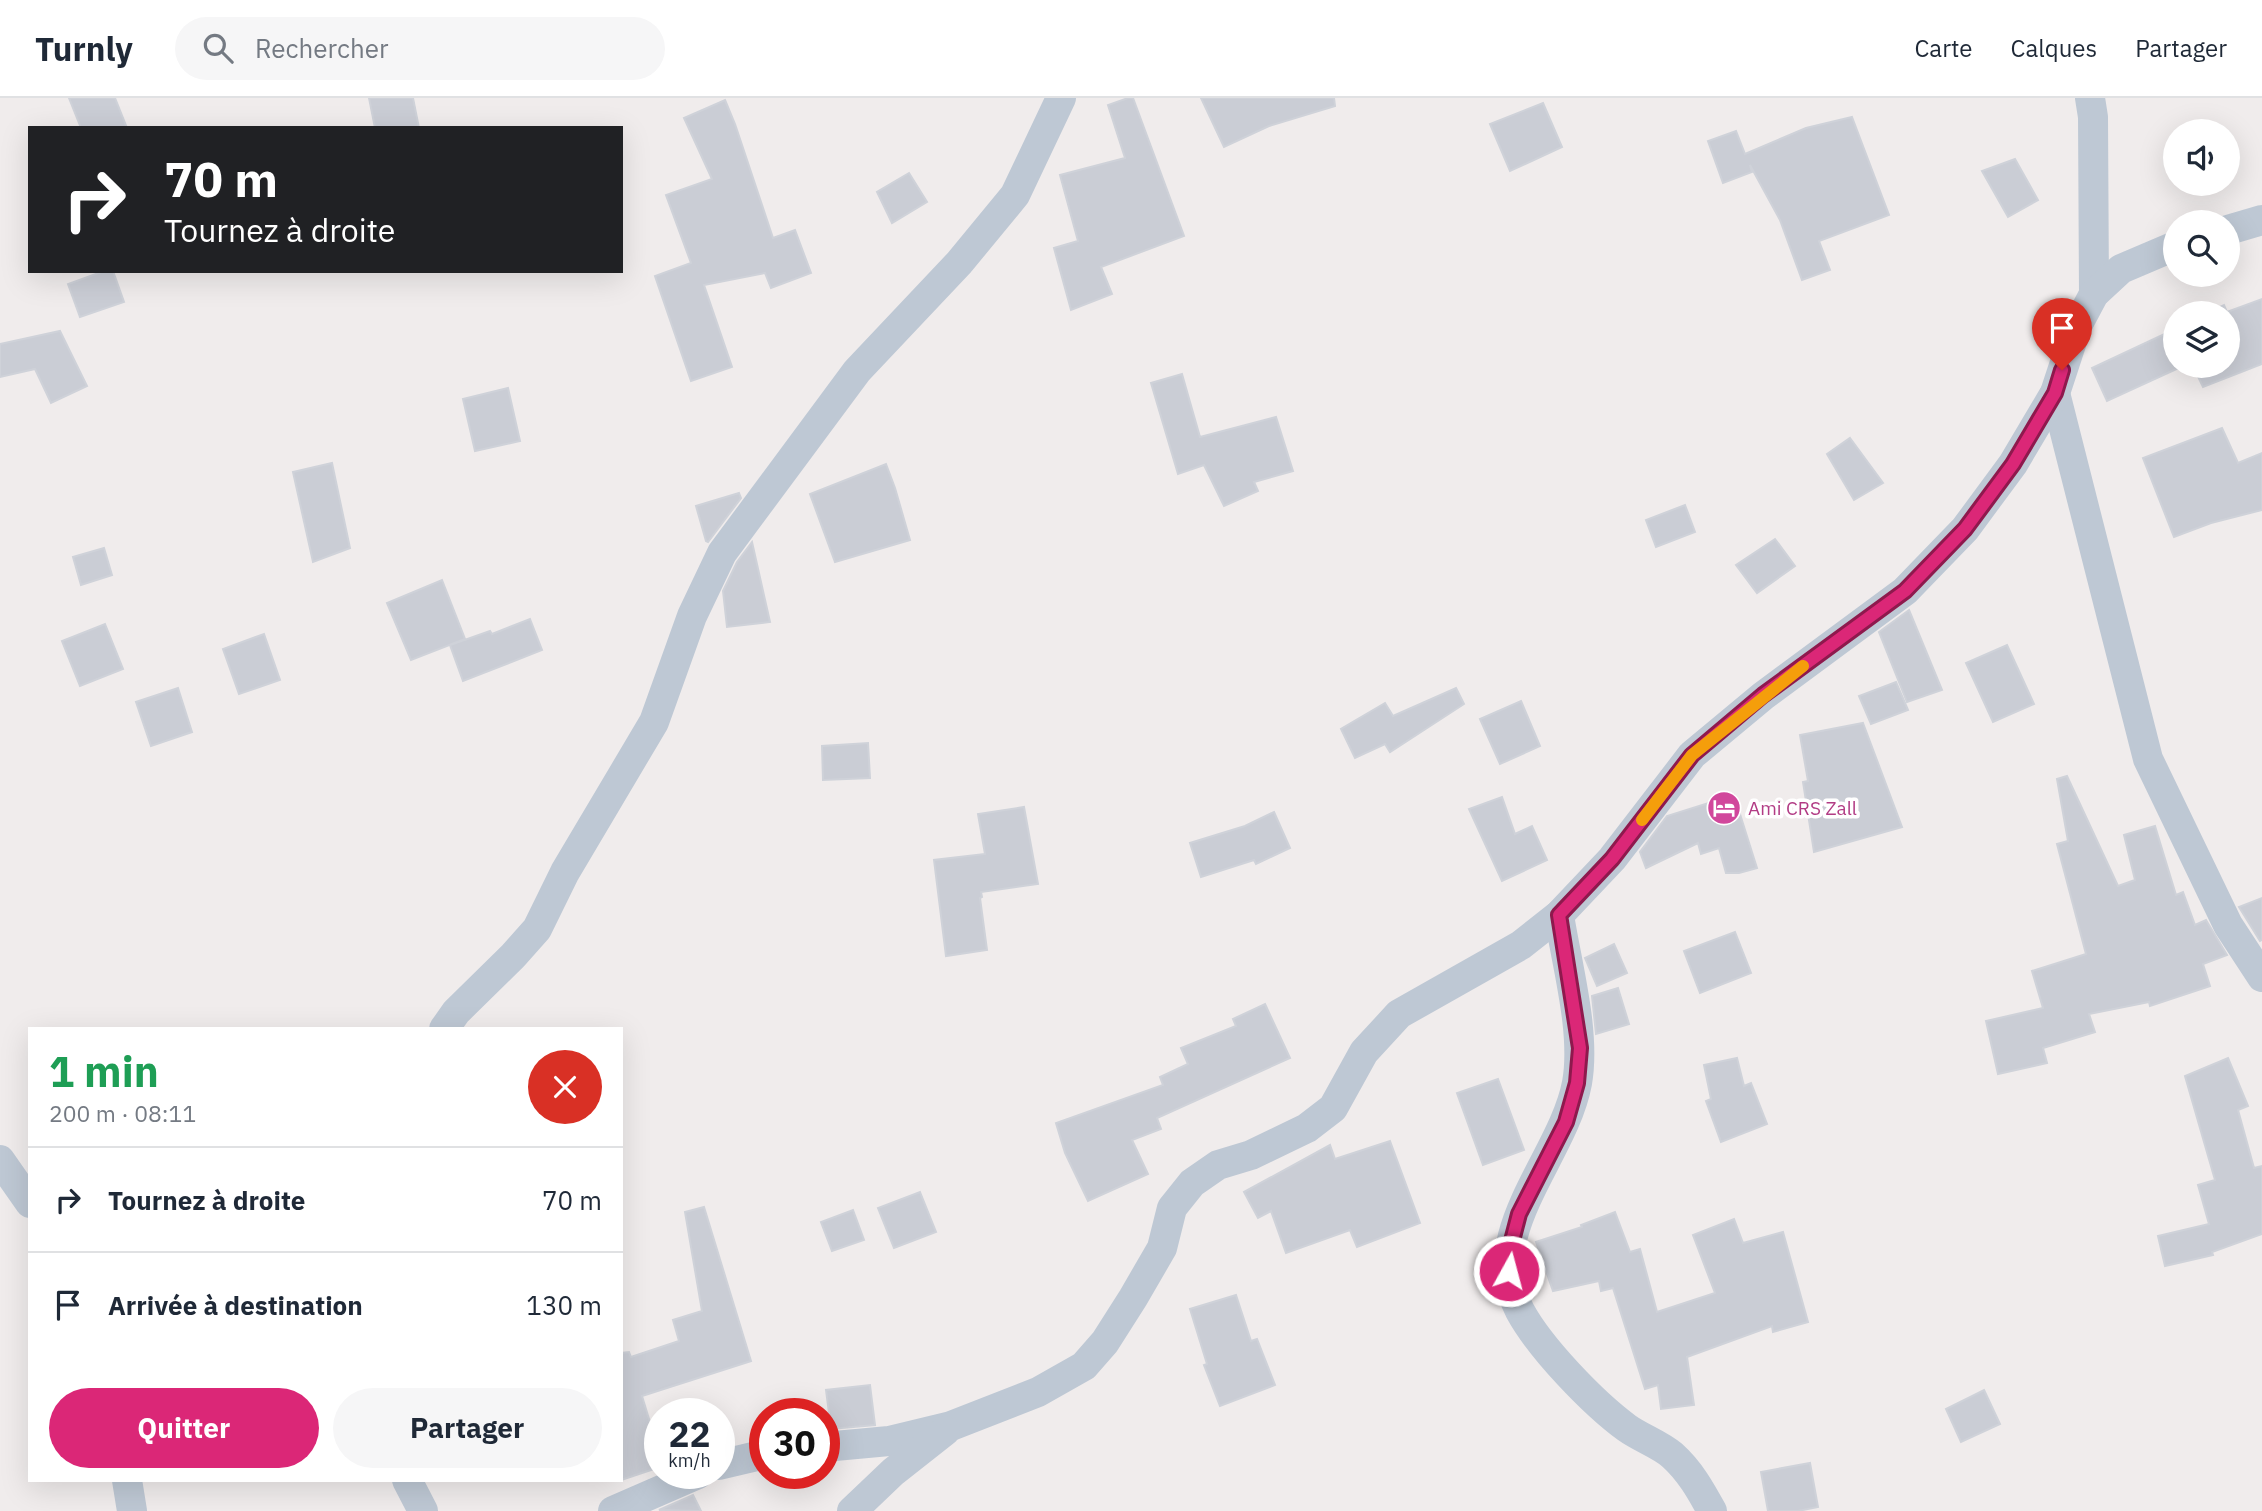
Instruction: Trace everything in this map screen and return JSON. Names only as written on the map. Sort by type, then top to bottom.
[{"type":"street","points":[[445,1027],[456,1012],[537,929],[565,872],[654,722],[692,616],[722,553],[857,372],[959,263],[1015,195],[1061,98]]},
{"type":"street","points":[[2090,98],[2093,117],[2094,294]]},
{"type":"street","points":[[2240,226],[2262,220]]},
{"type":"street","points":[[840,1446],[888,1441],[951,1426],[1038,1392],[1084,1366],[1105,1342],[1133,1298],[1162,1248],[1171,1208],[1192,1183],[1218,1165],[1251,1155],[1307,1128],[1333,1108],[1364,1052],[1399,1014],[1521,945],[1559,915],[1612,859],[1692,755],[1763,695],[1905,591],[1965,529],[2013,464],[2055,393],[2077,326],[2094,294],[2121,269],[2163,251]]},
{"type":"street","points":[[2055,393],[2148,759],[2228,925],[2262,976]]},
{"type":"street","points":[[1559,915],[1580,1048],[1577,1083],[1566,1122],[1519,1214],[1508,1256],[1510,1285],[1521,1311],[1545,1346],[1585,1389],[1626,1427],[1671,1454],[1695,1481],[1712,1511]]},
{"type":"street","points":[[0,1160],[28,1200]]},
{"type":"street","points":[[852,1511],[893,1472],[951,1426]]},
{"type":"street","points":[[127,1482],[132,1511]]},
{"type":"street","points":[[408,1482],[423,1511]]},
{"type":"street","points":[[613,1511],[664,1489]]},
{"type":"building","points":[[69,98],[115,98],[126,126],[80,126]]},
{"type":"building","points":[[369,98],[413,98],[419,126],[375,126]]},
{"type":"building","points":[[1133,98],[1184,236],[1101,267],[1112,294],[1071,310],[1054,248],[1078,241],[1060,175],[1125,158],[1108,105]]},
{"type":"building","points":[[1201,98],[1334,98],[1335,106],[1269,126],[1224,147]]},
{"type":"building","points":[[725,100],[773,238],[795,230],[811,273],[771,288],[765,273],[704,285],[732,367],[691,381],[655,276],[691,263],[666,195],[712,179],[684,118]]},
{"type":"building","points":[[1543,103],[1562,147],[1510,171],[1490,124]]},
{"type":"building","points":[[1852,117],[1889,215],[1819,241],[1830,270],[1802,280],[1780,220],[1750,165],[1752,172],[1723,183],[1708,141],[1736,131],[1745,154],[1806,128]]},
{"type":"building","points":[[2015,159],[2038,200],[2008,217],[1982,171]]},
{"type":"building","points":[[909,173],[927,202],[892,223],[877,192]]},
{"type":"building","points":[[98,273],[114,273],[124,302],[80,317],[68,284]]},
{"type":"building","points":[[2262,299],[2262,364],[2240,373],[2240,307]]},
{"type":"building","points":[[60,331],[87,386],[51,403],[35,369],[0,377],[0,344]]},
{"type":"building","points":[[2163,335],[2163,375],[2107,401],[2092,368]]},
{"type":"building","points":[[1182,374],[1200,437],[1276,417],[1293,471],[1254,482],[1258,491],[1224,506],[1204,465],[1178,474],[1151,383]]},
{"type":"building","points":[[2199,378],[2226,378],[2203,387]]},
{"type":"building","points":[[508,388],[520,441],[475,451],[463,399]]},
{"type":"building","points":[[2222,428],[2238,463],[2262,453],[2262,510],[2211,523],[2174,537],[2143,458]]},
{"type":"building","points":[[1850,438],[1883,483],[1854,500],[1827,454]]},
{"type":"building","points":[[332,463],[350,548],[313,562],[293,472]]},
{"type":"building","points":[[886,464],[910,540],[835,562],[810,494]]},
{"type":"building","points":[[739,493],[741,498],[708,542],[706,541],[696,506]]},
{"type":"building","points":[[1685,505],[1695,532],[1656,547],[1646,520]]},
{"type":"building","points":[[1775,539],[1795,566],[1757,593],[1736,565]]},
{"type":"building","points":[[752,542],[770,622],[727,627],[723,591],[737,562]]},
{"type":"building","points":[[104,548],[112,575],[81,585],[73,557]]},
{"type":"building","points":[[442,580],[465,639],[411,660],[387,603]]},
{"type":"building","points":[[1909,610],[1942,690],[1907,702],[1879,632]]},
{"type":"building","points":[[530,619],[542,650],[463,681],[450,645],[490,631],[492,634]]},
{"type":"building","points":[[105,624],[123,669],[80,686],[62,641]]},
{"type":"building","points":[[264,634],[280,680],[239,694],[223,649]]},
{"type":"building","points":[[2007,645],[2034,704],[1993,722],[1966,663]]},
{"type":"building","points":[[1896,682],[1908,710],[1871,724],[1859,696]]},
{"type":"building","points":[[178,688],[192,732],[151,746],[136,702]]},
{"type":"building","points":[[1456,688],[1464,704],[1390,752],[1385,744],[1355,758],[1341,729],[1385,703],[1393,716]]},
{"type":"building","points":[[1521,701],[1540,746],[1500,764],[1480,719]]},
{"type":"building","points":[[1863,723],[1902,827],[1814,852],[1803,782],[1808,781],[1800,735]]},
{"type":"building","points":[[868,743],[870,778],[823,780],[822,746]]},
{"type":"building","points":[[2067,776],[2118,886],[2135,880],[2124,835],[2155,826],[2176,895],[2183,892],[2195,925],[2206,920],[2227,955],[2203,964],[2210,986],[2150,1006],[2149,1002],[2089,1014],[2095,1032],[2043,1048],[2047,1063],[1998,1074],[1986,1021],[2043,1008],[2032,971],[2086,954],[2057,844],[2068,841],[2057,779]]},
{"type":"building","points":[[1734,795],[1757,868],[1726,873],[1719,848],[1701,854],[1698,843],[1646,868],[1640,852],[1667,816]]},
{"type":"building","points":[[1502,797],[1515,834],[1532,826],[1547,860],[1502,881],[1469,809]]},
{"type":"building","points":[[1024,807],[1038,884],[981,892],[987,950],[946,956],[934,860],[985,854],[978,814]]},
{"type":"building","points":[[1274,812],[1290,848],[1256,864],[1254,860],[1201,877],[1190,843],[1245,826]]},
{"type":"building","points":[[2262,898],[2262,940],[2260,941],[2239,907]]},
{"type":"building","points":[[1735,932],[1751,973],[1700,993],[1684,951]]},
{"type":"building","points":[[1614,944],[1627,973],[1597,986],[1585,958]]},
{"type":"building","points":[[1618,988],[1629,1024],[1596,1034],[1592,996]]},
{"type":"building","points":[[1265,1004],[1290,1058],[1157,1118],[1161,1129],[1132,1140],[1148,1174],[1088,1201],[1065,1153],[1056,1123],[1163,1085],[1160,1077],[1188,1064],[1181,1048],[1236,1026],[1233,1019]]},
{"type":"building","points":[[1737,1058],[1744,1086],[1751,1083],[1767,1124],[1721,1142],[1706,1101],[1711,1099],[1704,1065]]},
{"type":"building","points":[[2228,1058],[2248,1106],[2238,1110],[2254,1168],[2262,1166],[2262,1234],[2212,1252],[2213,1255],[2165,1266],[2158,1236],[2209,1224],[2198,1185],[2215,1180],[2185,1076]]},
{"type":"building","points":[[1498,1079],[1524,1150],[1483,1165],[1457,1093]]},
{"type":"building","points":[[1390,1141],[1420,1223],[1357,1247],[1350,1230],[1286,1253],[1271,1211],[1258,1218],[1244,1192],[1330,1145],[1335,1159]]},
{"type":"building","points":[[920,1192],[936,1232],[894,1248],[878,1208]]},
{"type":"building","points":[[704,1207],[751,1361],[642,1396],[644,1472],[623,1479],[623,1353],[629,1352],[631,1357],[679,1341],[673,1320],[702,1311],[685,1212]]},
{"type":"building","points":[[853,1210],[864,1240],[832,1251],[821,1222]]},
{"type":"building","points":[[1615,1212],[1630,1252],[1640,1249],[1657,1312],[1715,1293],[1693,1235],[1734,1219],[1743,1243],[1783,1232],[1808,1322],[1773,1332],[1772,1326],[1687,1357],[1694,1405],[1661,1409],[1658,1385],[1645,1389],[1613,1288],[1601,1291],[1599,1281],[1553,1291],[1536,1242],[1582,1227],[1581,1225]]},
{"type":"building","points":[[1236,1295],[1251,1341],[1257,1339],[1275,1385],[1220,1406],[1204,1365],[1207,1364],[1190,1309]]},
{"type":"building","points":[[870,1385],[875,1425],[840,1428],[840,1398],[827,1398],[826,1390]]},
{"type":"building","points":[[1984,1390],[2000,1424],[1961,1442],[1946,1409]]},
{"type":"building","points":[[1810,1463],[1818,1507],[1798,1511],[1768,1511],[1761,1472]]},
{"type":"building","points":[[693,1495],[701,1511],[659,1510]]},
{"type":"slow traffic","points":[[1642,820],[1692,755],[1763,695],[1803,666]]},
{"type":"place","name":"Ami CRS Zall","points":[[1724,808]]},
{"type":"route","points":[[1509,1271],[1508,1256],[1519,1214],[1566,1122],[1577,1083],[1580,1048],[1559,915],[1612,859],[1692,755],[1763,695],[1905,591],[1965,529],[2013,464],[2055,393],[2062,370]]}]
